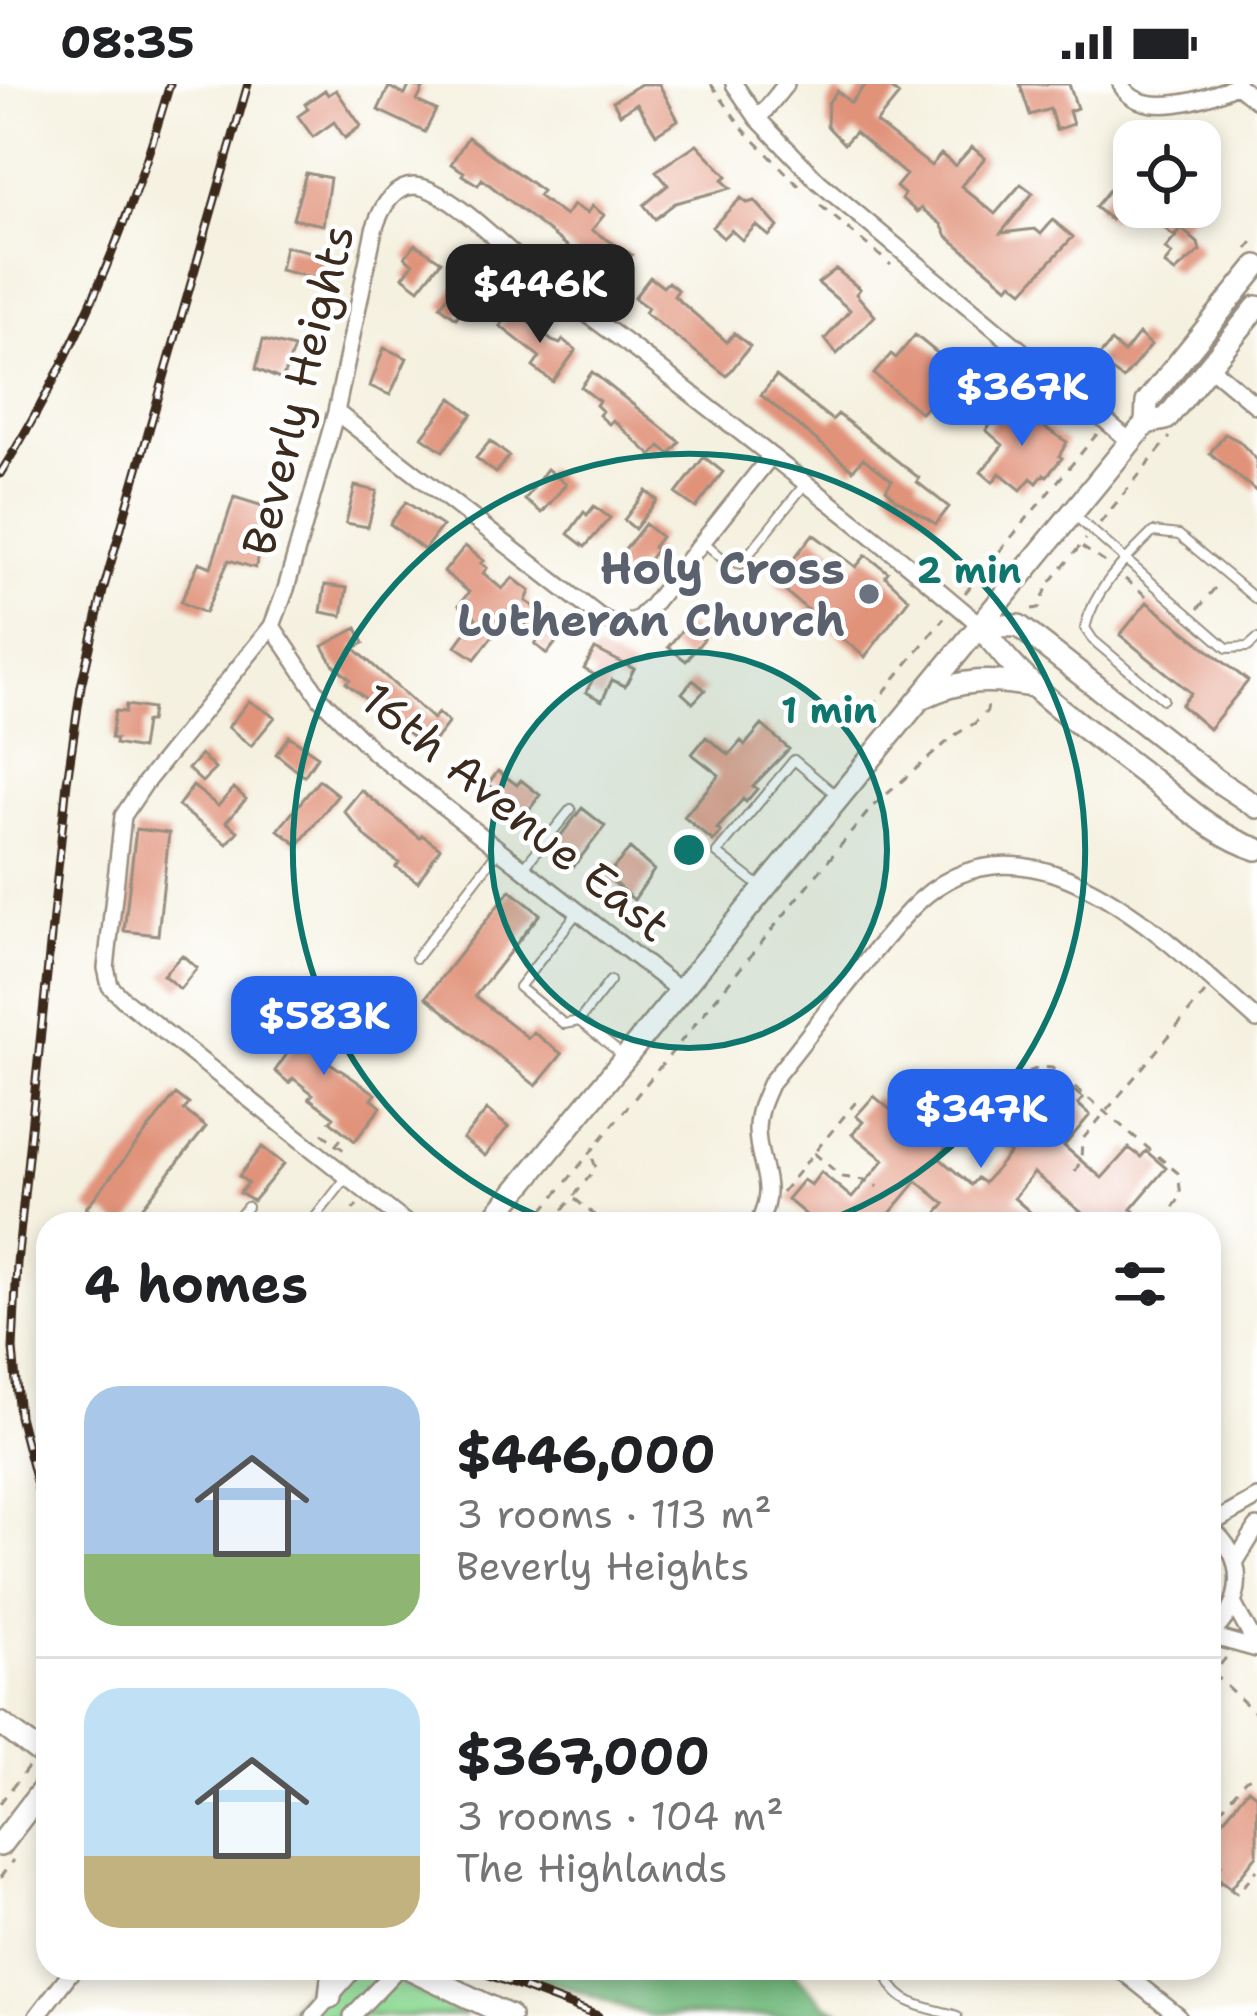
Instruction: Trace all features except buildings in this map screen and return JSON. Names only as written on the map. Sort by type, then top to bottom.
[{"type":"main road","points":[[499,1212],[1146,423],[1147,402],[1250,260]]},
{"type":"main road","points":[[1146,423],[1166,419],[1257,307]]},
{"type":"main road","points":[[980,625],[1019,626],[1257,807]]},
{"type":"main road","points":[[980,625],[1032,686],[1217,830],[1257,849]]},
{"type":"main road","points":[[918,700],[945,686],[988,678],[1032,686]]},
{"type":"main road","points":[[0,1724],[36,1750]]},
{"type":"main road","points":[[4,1840],[36,1799]]},
{"type":"main road","points":[[330,1996],[332,1980]]},
{"type":"main road","points":[[434,1980],[509,2016]]},
{"type":"street","points":[[734,84],[758,119],[819,182],[1131,442]]},
{"type":"street","points":[[758,119],[786,84]]},
{"type":"street","points":[[1121,84],[1126,95],[1144,104],[1164,105],[1237,85],[1257,101]]},
{"type":"street","name":"Beverly Heights","points":[[272,626],[337,412],[380,211],[392,195],[411,186],[431,190],[462,212],[980,625]]},
{"type":"street","points":[[1209,366],[1257,406]]},
{"type":"street","points":[[337,412],[600,617],[618,626],[652,605],[771,456]]},
{"type":"street","points":[[272,626],[123,816],[106,968],[110,986],[123,999],[392,1212]]},
{"type":"street","name":"16th Avenue East","points":[[272,626],[321,699],[361,739],[680,991]]},
{"type":"street","points":[[763,1212],[770,1190],[757,1130],[759,1108],[771,1082],[911,909],[945,883],[1005,866],[1059,873],[1118,904],[1257,1020]]},
{"type":"street","points":[[1221,1519],[1257,1498]]},
{"type":"street","points":[[1236,1561],[1257,1528]]},
{"type":"street","points":[[1221,1537],[1236,1561],[1239,1583],[1234,1605],[1221,1626]]},
{"type":"street","points":[[1234,1605],[1257,1648]]},
{"type":"street","points":[[1221,1639],[1257,1648]]},
{"type":"street","points":[[37,2016],[65,1980]]},
{"type":"street","points":[[313,2016],[344,1980]]},
{"type":"street","points":[[352,2016],[386,1980]]},
{"type":"street","points":[[1133,1980],[1178,2016]]},
{"type":"lane","points":[[702,541],[724,559],[741,564],[806,483]]},
{"type":"lane","points":[[1072,513],[1227,648],[1248,647],[1257,640]]},
{"type":"lane","points":[[1163,699],[1085,628],[1088,613],[1127,558],[1153,532],[1179,535],[1257,600]]},
{"type":"lane","points":[[763,889],[717,854],[794,760],[839,796]]},
{"type":"lane","points":[[523,868],[571,809]]},
{"type":"lane","points":[[416,958],[499,850]]},
{"type":"lane","points":[[578,912],[519,987],[564,1024],[579,1022],[610,981]]},
{"type":"lane","points":[[579,1022],[625,1058]]},
{"type":"lane","points":[[320,1212],[348,1176]]},
{"type":"lane","points":[[243,1212],[247,1207]]},
{"type":"lane","points":[[890,1980],[909,2004],[957,2016]]},
{"type":"path","points":[[1250,260],[1257,236]]},
{"type":"path","points":[[872,707],[1107,422]]},
{"type":"path","points":[[1019,626],[1034,607],[1039,608],[1048,585],[1178,427]]},
{"type":"path","points":[[1191,617],[1227,573]]},
{"type":"path","points":[[542,1212],[872,807],[987,711],[988,678]]},
{"type":"path","points":[[1075,1172],[1082,1160],[1080,1144],[1214,983]]},
{"type":"path","points":[[945,1122],[949,1118],[962,1124],[979,1121],[1023,1074],[1038,1066],[1059,1072],[1178,1173],[1181,1196],[1170,1212]]},
{"type":"path","points":[[767,1212],[855,1103],[862,1109]]},
{"type":"path","points":[[322,1133],[350,1156]]},
{"type":"path","points":[[562,1212],[596,1168],[590,1153]]},
{"type":"path","points":[[814,1153],[842,1177],[878,1187]]},
{"type":"path","points":[[574,1198],[591,1212]]},
{"type":"path","points":[[351,1212],[358,1203]]},
{"type":"path","points":[[1221,1663],[1232,1649]]},
{"type":"path","points":[[1221,1684],[1257,1714]]},
{"type":"path","points":[[0,1803],[36,1757]]},
{"type":"path","points":[[1221,1811],[1245,1780],[1257,1774]]},
{"type":"path","points":[[1221,1882],[1237,1892],[1257,1870]]},
{"type":"green space","points":[[313,1980],[395,1980],[466,2016],[282,2016]]},
{"type":"green space","points":[[546,1980],[801,1980],[824,2004],[848,2016],[649,2016]]},
{"type":"railway","points":[[0,474],[53,381],[99,285],[170,84]]},
{"type":"railway","points":[[36,1482],[19,1416],[13,1349],[17,1263],[81,686],[104,587],[248,84]]},
{"type":"railway","points":[[503,1980],[598,2016]]},
{"type":"place","name":"Holy Cross Lutheran Church","points":[[869,594]]}]
